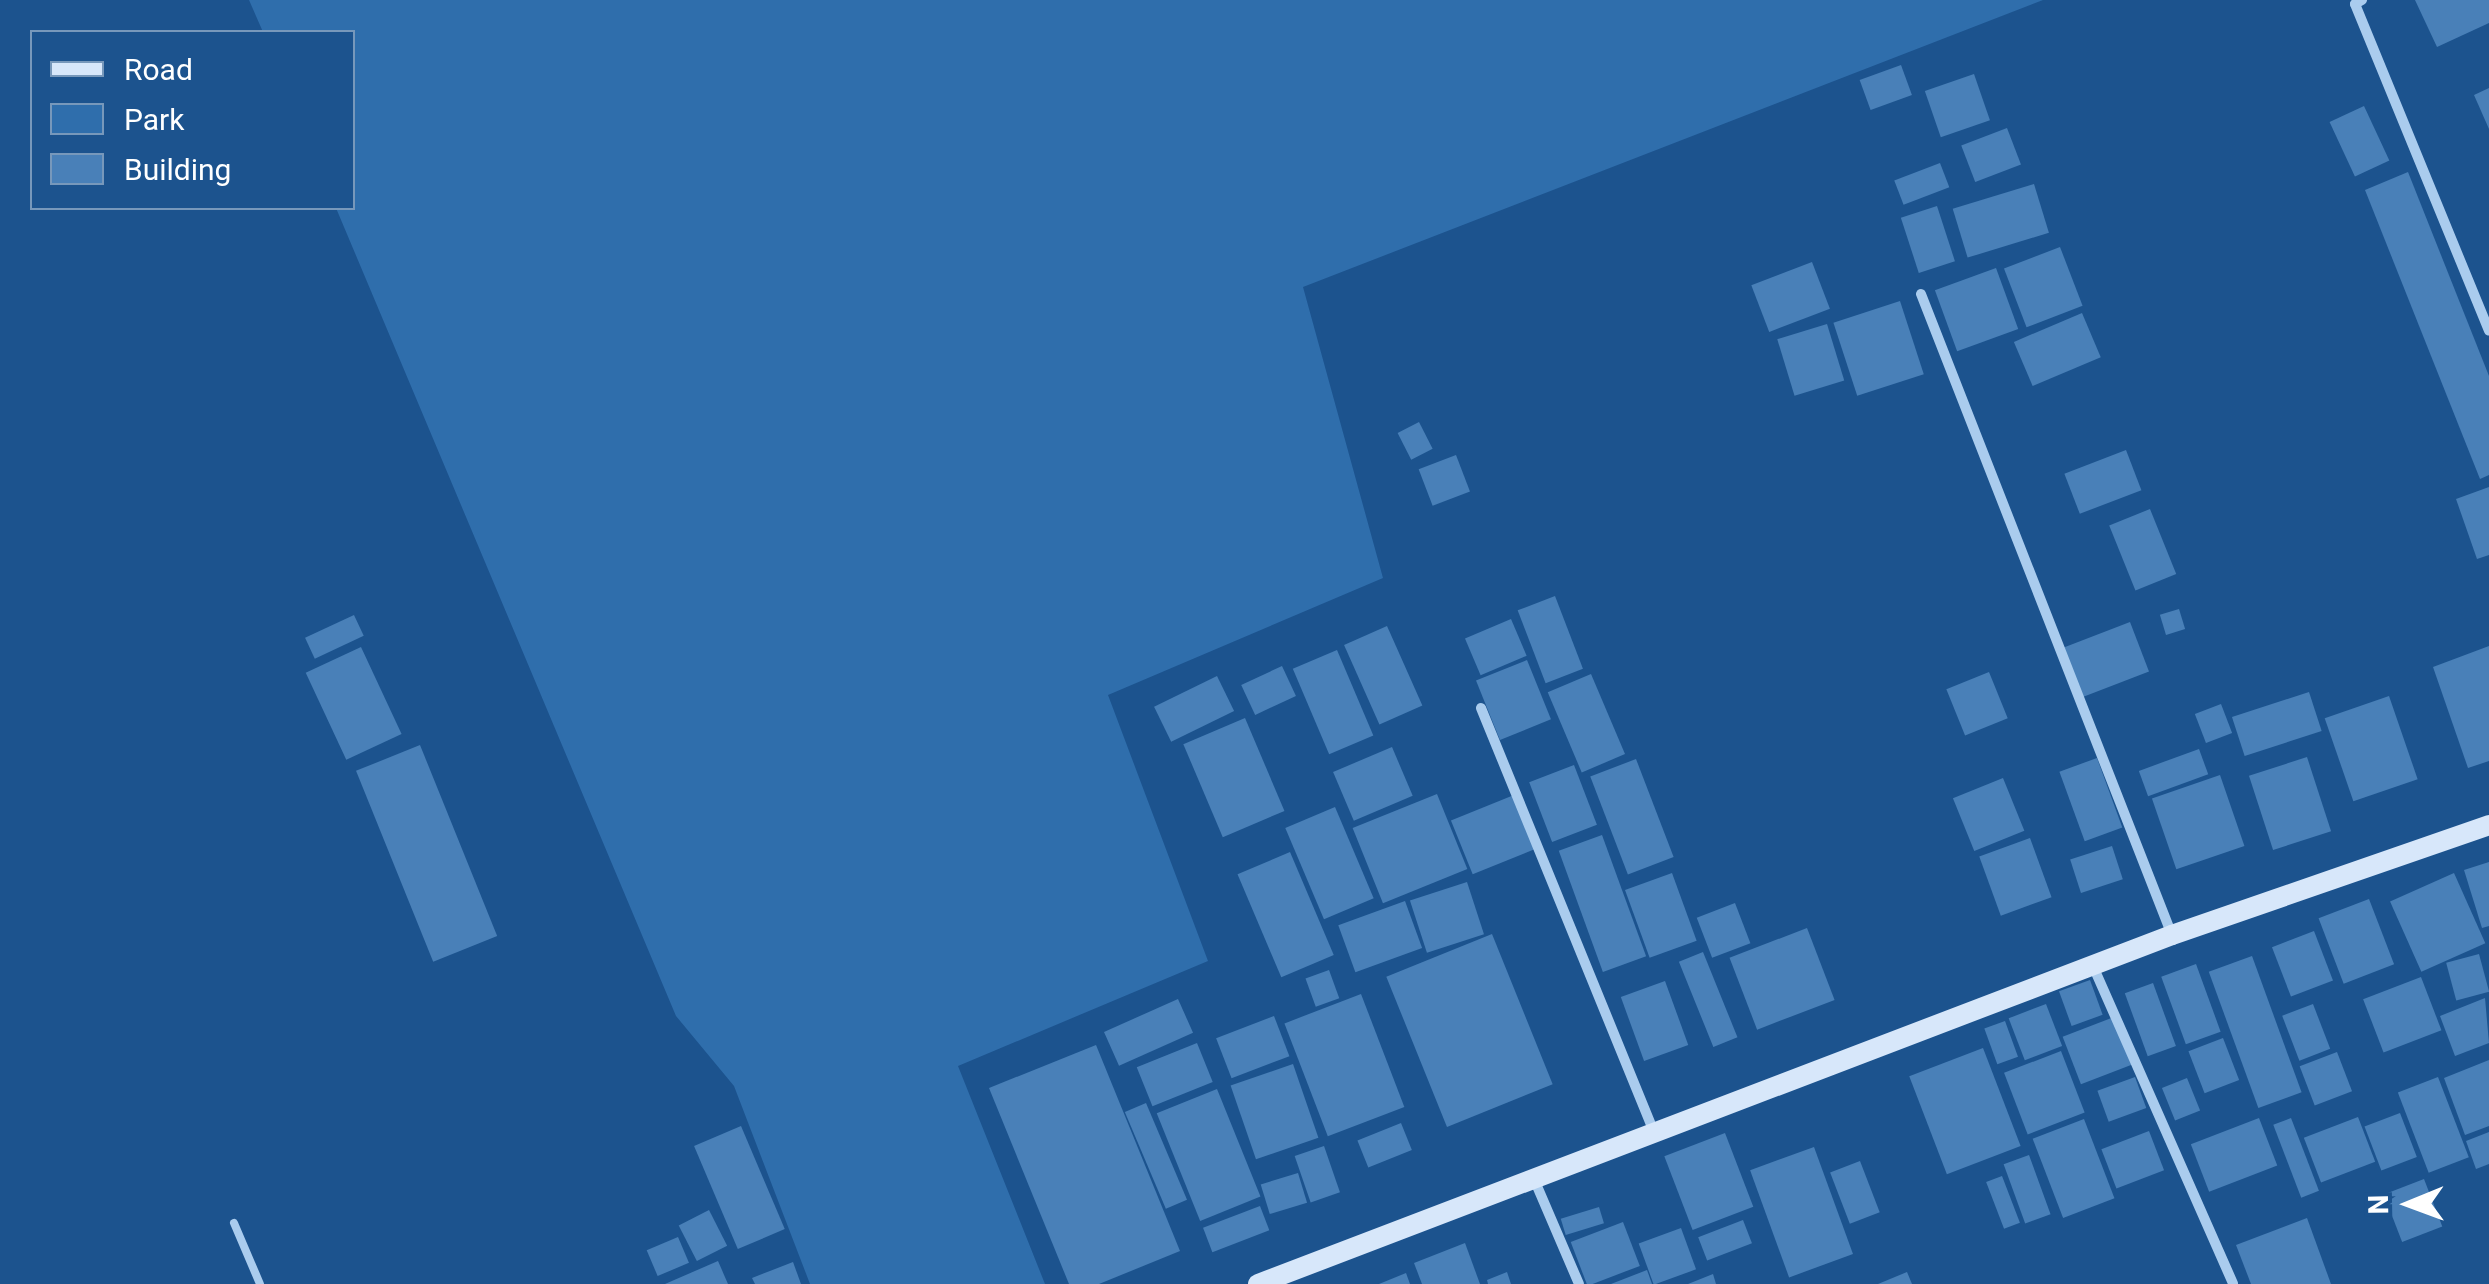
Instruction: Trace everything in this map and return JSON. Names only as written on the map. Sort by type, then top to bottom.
[{"type":"street","points":[[2362,0],[2355,4],[2489,330]]},
{"type":"street","points":[[1921,294],[2172,935]]},
{"type":"street","points":[[1481,708],[1654,1132]]},
{"type":"street","points":[[1258,1284],[2172,935],[2489,825]]},
{"type":"street","points":[[2093,966],[2233,1284]]},
{"type":"street","points":[[1534,1177],[1579,1284]]},
{"type":"lane","points":[[234,1224],[260,1284]]},
{"type":"green space","points":[[249,0],[2043,0],[1303,287],[1383,578],[1108,695],[1208,961],[958,1066],[1045,1284],[810,1284],[734,1086],[676,1016],[337,210],[355,210],[355,30],[262,30]]},
{"type":"building","points":[[2415,0],[2489,0],[2489,23],[2437,47]]},
{"type":"building","points":[[1901,65],[1912,95],[1871,110],[1860,80]]},
{"type":"building","points":[[1974,74],[1990,120],[1941,137],[1925,91]]},
{"type":"building","points":[[2489,88],[2489,129],[2474,95]]},
{"type":"building","points":[[2364,106],[2389,160],[2355,176],[2330,122]]},
{"type":"building","points":[[2007,128],[2021,164],[1975,182],[1961,146]]},
{"type":"building","points":[[1940,163],[1949,187],[1904,205],[1894,181]]},
{"type":"building","points":[[2408,172],[2489,376],[2489,475],[2480,479],[2365,190]]},
{"type":"building","points":[[2034,184],[2049,233],[1968,258],[1953,209]]},
{"type":"building","points":[[1937,206],[1955,261],[1919,273],[1901,218]]},
{"type":"building","points":[[2060,247],[2083,306],[2027,327],[2004,269]]},
{"type":"building","points":[[1812,262],[1830,309],[1769,332],[1751,285]]},
{"type":"building","points":[[1996,268],[2018,329],[1957,351],[1935,290]]},
{"type":"building","points":[[1900,301],[1924,374],[1857,396],[1833,323]]},
{"type":"building","points":[[2082,313],[2101,357],[2033,386],[2014,342]]},
{"type":"building","points":[[1827,324],[1844,380],[1795,396],[1777,339]]},
{"type":"building","points":[[1419,422],[1433,449],[1411,460],[1398,433]]},
{"type":"building","points":[[2126,450],[2141,490],[2080,514],[2064,474]]},
{"type":"building","points":[[1456,455],[1470,491],[1433,506],[1419,469]]},
{"type":"building","points":[[2489,487],[2489,555],[2477,559],[2456,499]]},
{"type":"building","points":[[2150,509],[2176,574],[2135,590],[2109,525]]},
{"type":"building","points":[[1555,596],[1583,669],[1546,683],[1518,610]]},
{"type":"building","points":[[2179,609],[2185,629],[2166,635],[2160,615]]},
{"type":"building","points":[[354,615],[364,636],[315,659],[305,638]]},
{"type":"building","points":[[1511,619],[1527,656],[1481,675],[1465,639]]},
{"type":"building","points":[[2130,622],[2149,671],[2081,698],[2062,648]]},
{"type":"building","points":[[1387,626],[1422,705],[1379,725],[1344,645]]},
{"type":"building","points":[[2489,646],[2489,761],[2468,768],[2433,667]]},
{"type":"building","points":[[361,647],[402,734],[346,760],[306,673]]},
{"type":"building","points":[[1337,650],[1373,736],[1329,754],[1293,669]]},
{"type":"building","points":[[1527,660],[1551,719],[1500,740],[1476,681]]},
{"type":"building","points":[[1282,666],[1296,696],[1255,715],[1241,685]]},
{"type":"building","points":[[1989,672],[2008,718],[1965,736],[1946,689]]},
{"type":"building","points":[[1591,674],[1625,754],[1582,772],[1548,692]]},
{"type":"building","points":[[1217,676],[1234,711],[1171,742],[1154,707]]},
{"type":"building","points":[[2309,692],[2322,731],[2245,756],[2232,717]]},
{"type":"building","points":[[2389,696],[2418,779],[2353,801],[2325,718]]},
{"type":"building","points":[[2221,704],[2232,733],[2206,743],[2195,714]]},
{"type":"building","points":[[1245,718],[1284,811],[1223,837],[1183,744]]},
{"type":"building","points":[[420,745],[497,936],[433,962],[356,771]]},
{"type":"building","points":[[1392,747],[1413,796],[1354,821],[1333,772]]},
{"type":"building","points":[[2199,749],[2208,774],[2148,796],[2139,771]]},
{"type":"building","points":[[2307,757],[2331,831],[2273,850],[2249,776]]},
{"type":"building","points":[[2097,758],[2122,828],[2085,841],[2059,772]]},
{"type":"building","points":[[1636,759],[1674,857],[1628,875],[1590,777]]},
{"type":"building","points":[[1574,765],[1597,825],[1552,842],[1529,782]]},
{"type":"building","points":[[2220,775],[2244,846],[2176,869],[2152,798]]},
{"type":"building","points":[[2003,778],[2024,831],[1974,851],[1953,798]]},
{"type":"building","points":[[1437,794],[1467,869],[1383,903],[1353,828]]},
{"type":"building","points":[[1514,795],[1536,849],[1473,874],[1451,820]]},
{"type":"building","points":[[1335,807],[1374,898],[1324,919],[1285,828]]},
{"type":"building","points":[[1602,835],[1646,956],[1603,972],[1559,851]]},
{"type":"building","points":[[2030,838],[2052,897],[2001,916],[1979,856]]},
{"type":"building","points":[[2112,846],[2123,879],[2081,893],[2070,860]]},
{"type":"building","points":[[1290,852],[1334,955],[1281,977],[1238,874]]},
{"type":"building","points":[[2489,862],[2489,926],[2482,928],[2464,870]]},
{"type":"building","points":[[1672,873],[1697,941],[1650,958],[1625,890]]},
{"type":"building","points":[[2454,873],[2485,943],[2421,972],[2390,901]]},
{"type":"building","points":[[1467,882],[1484,934],[1427,953],[1410,901]]},
{"type":"building","points":[[2369,899],[2394,964],[2344,984],[2319,918]]},
{"type":"building","points":[[1405,901],[1422,948],[1355,972],[1338,925]]},
{"type":"building","points":[[1735,903],[1750,943],[1712,958],[1697,918]]},
{"type":"building","points":[[1807,928],[1835,1000],[1757,1030],[1730,958]]},
{"type":"building","points":[[2314,931],[2333,980],[2291,997],[2272,947]]},
{"type":"building","points":[[1492,934],[1553,1084],[1447,1127],[1386,977]]},
{"type":"building","points":[[1703,952],[1737,1037],[1713,1047],[1679,962]]},
{"type":"building","points":[[2479,954],[2489,992],[2456,1000],[2446,963]]},
{"type":"building","points":[[2252,956],[2302,1092],[2258,1108],[2209,972]]},
{"type":"building","points":[[2196,964],[2221,1032],[2186,1044],[2161,977]]},
{"type":"building","points":[[1329,970],[1339,998],[1316,1007],[1306,979]]},
{"type":"building","points":[[2421,977],[2441,1030],[2384,1052],[2363,999]]},
{"type":"building","points":[[2090,980],[2103,1015],[2072,1026],[2059,991]]},
{"type":"building","points":[[1665,981],[1688,1045],[1644,1061],[1621,997]]},
{"type":"building","points":[[2153,983],[2176,1046],[2148,1056],[2125,993]]},
{"type":"building","points":[[1361,994],[1404,1107],[1328,1136],[1284,1023]]},
{"type":"building","points":[[2485,998],[2489,1043],[2455,1056],[2440,1016]]},
{"type":"building","points":[[1178,999],[1193,1033],[1119,1066],[1104,1032]]},
{"type":"building","points":[[2046,1004],[2062,1046],[2025,1060],[2009,1018]]},
{"type":"building","points":[[2313,1004],[2330,1049],[2299,1061],[2282,1016]]},
{"type":"building","points":[[1274,1016],[1289,1056],[1232,1078],[1216,1038]]},
{"type":"building","points":[[2114,1017],[2132,1065],[2081,1084],[2063,1037]]},
{"type":"building","points":[[2005,1021],[2018,1057],[1997,1064],[1984,1029]]},
{"type":"building","points":[[2223,1038],[2239,1080],[2205,1093],[2188,1051]]},
{"type":"building","points":[[1197,1043],[1213,1082],[1152,1106],[1137,1067]]},
{"type":"building","points":[[1096,1045],[1180,1251],[1099,1284],[1069,1284],[989,1088]]},
{"type":"building","points":[[1983,1048],[2021,1146],[1947,1174],[1909,1076]]},
{"type":"building","points":[[2061,1051],[2085,1113],[2028,1134],[2004,1073]]},
{"type":"building","points":[[2337,1052],[2352,1091],[2315,1106],[2300,1066]]},
{"type":"building","points":[[2489,1060],[2489,1126],[2465,1135],[2444,1078]]},
{"type":"building","points":[[1293,1064],[1318,1138],[1256,1159],[1231,1085]]},
{"type":"building","points":[[2135,1077],[2146,1108],[2109,1122],[2097,1091]]},
{"type":"building","points":[[2438,1077],[2469,1157],[2429,1173],[2398,1092]]},
{"type":"building","points":[[2187,1078],[2200,1110],[2175,1121],[2162,1088]]},
{"type":"building","points":[[1217,1089],[1260,1197],[1200,1221],[1157,1113]]},
{"type":"building","points":[[1146,1103],[1187,1200],[1166,1209],[1125,1112]]},
{"type":"building","points":[[2400,1113],[2417,1157],[2381,1170],[2365,1127]]},
{"type":"building","points":[[2358,1117],[2375,1162],[2321,1183],[2304,1138]]},
{"type":"building","points":[[2259,1118],[2277,1166],[2209,1192],[2191,1144]]},
{"type":"building","points":[[2291,1118],[2319,1191],[2301,1198],[2273,1125]]},
{"type":"building","points":[[2084,1119],[2114,1198],[2063,1218],[2033,1139]]},
{"type":"building","points":[[1401,1123],[1412,1150],[1368,1167],[1357,1141]]},
{"type":"building","points":[[741,1126],[785,1229],[738,1249],[694,1146]]},
{"type":"building","points":[[2149,1131],[2164,1170],[2116,1188],[2101,1149]]},
{"type":"building","points":[[2489,1132],[2489,1164],[2476,1169],[2466,1141]]},
{"type":"building","points":[[1725,1133],[1753,1207],[1693,1230],[1664,1156]]},
{"type":"building","points":[[1324,1146],[1340,1192],[1311,1202],[1295,1156]]},
{"type":"building","points":[[1814,1147],[1853,1254],[1789,1277],[1750,1170]]},
{"type":"building","points":[[2029,1155],[2051,1214],[2025,1223],[2004,1164]]},
{"type":"building","points":[[1860,1161],[1880,1212],[1850,1224],[1830,1172]]},
{"type":"building","points":[[1298,1173],[1307,1203],[1270,1214],[1261,1184]]},
{"type":"building","points":[[2002,1176],[2020,1223],[2004,1229],[1986,1182]]},
{"type":"building","points":[[2424,1179],[2442,1227],[2402,1242],[2384,1194]]},
{"type":"building","points":[[1260,1206],[1269,1230],[1212,1252],[1203,1228]]},
{"type":"building","points":[[1599,1207],[1604,1223],[1566,1235],[1561,1219]]},
{"type":"building","points":[[709,1210],[727,1246],[697,1261],[679,1225]]},
{"type":"building","points":[[2307,1218],[2331,1284],[2251,1284],[2236,1245]]},
{"type":"building","points":[[1743,1220],[1752,1243],[1707,1261],[1698,1237]]},
{"type":"building","points":[[1623,1222],[1640,1266],[1587,1284],[1571,1242]]},
{"type":"building","points":[[1681,1228],[1696,1269],[1653,1284],[1639,1243]]},
{"type":"building","points":[[678,1237],[689,1263],[658,1276],[647,1250]]},
{"type":"building","points":[[1465,1243],[1480,1284],[1422,1284],[1414,1263]]},
{"type":"building","points":[[718,1261],[728,1284],[665,1284]]},
{"type":"building","points":[[793,1262],[801,1284],[755,1284],[752,1278]]},
{"type":"building","points":[[1647,1270],[1652,1284],[1611,1284]]},
{"type":"building","points":[[1507,1272],[1511,1284],[1488,1284],[1487,1280]]},
{"type":"building","points":[[1907,1272],[1912,1284],[1878,1284]]},
{"type":"building","points":[[1406,1273],[1410,1284],[1379,1284]]},
{"type":"building","points":[[1713,1274],[1716,1284],[1688,1284]]}]
